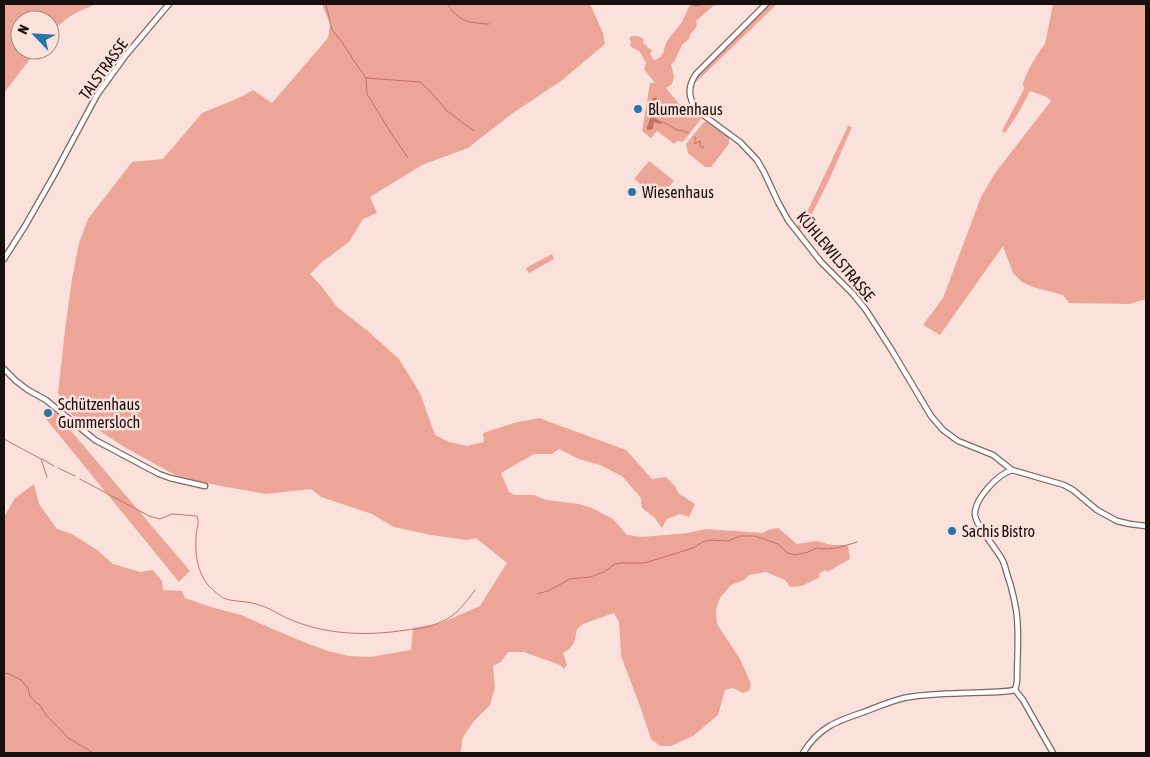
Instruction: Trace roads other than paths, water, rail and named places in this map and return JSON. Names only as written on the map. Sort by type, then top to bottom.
[{"type":"street","name":"TALSTRASSE","points":[[4,258],[25,226],[66,154],[97,94],[126,55],[169,4]]},
{"type":"street","name":"KÜHLEWILSTRASSE","points":[[766,4],[696,74],[692,80],[690,90],[692,103],[699,112],[740,142],[757,160],[788,220],[821,262],[859,300],[888,343],[937,424],[955,439],[996,457],[1012,470]]},
{"type":"street","points":[[4,369],[16,381],[46,400],[95,440],[159,474],[204,486]]},
{"type":"street","points":[[1001,475],[1003,469],[1002,462]]},
{"type":"street","points":[[1015,690],[1017,682],[1018,633],[1013,596],[1003,561],[975,515],[977,507],[989,487],[1001,475],[1012,470],[1064,484],[1097,510],[1117,521],[1146,526]]},
{"type":"street","points":[[803,753],[813,739],[836,721],[905,698],[924,695],[1015,690]]},
{"type":"street","points":[[1015,690],[1023,700],[1053,753]]},
{"type":"waterway","points":[[326,4],[332,30],[366,78],[367,94],[408,158]]},
{"type":"waterway","points":[[448,4],[460,18],[470,22],[489,24]]},
{"type":"waterway","points":[[694,6],[705,4]]},
{"type":"waterway","points":[[366,78],[420,82],[446,110],[474,131]]},
{"type":"waterway","points":[[662,122],[677,130],[688,133]]},
{"type":"waterway","points":[[694,137],[696,138],[694,144],[700,141],[700,146],[704,148]]},
{"type":"waterway","points":[[4,439],[41,459],[47,477]]},
{"type":"waterway","points":[[42,459],[54,466]]},
{"type":"waterway","points":[[58,468],[75,476]]},
{"type":"waterway","points":[[80,479],[149,516],[160,519],[172,514],[197,516],[196,556],[201,574],[210,587],[226,599],[263,606],[307,626],[349,633],[392,632],[424,627],[438,623],[453,615],[475,590]]},
{"type":"waterway","points":[[537,594],[548,591],[570,579],[590,577],[604,572],[615,564],[648,562],[693,548],[711,540],[728,541],[740,536],[755,536],[778,544],[788,553],[795,555],[817,548],[832,548],[857,542]]},
{"type":"waterway","points":[[4,673],[21,680],[28,688],[30,696],[68,738],[93,753]]},
{"type":"place","name":"Blumenhaus","points":[[638,109]]},
{"type":"place","name":"Wiesenhaus","points":[[632,192]]},
{"type":"place","name":"Schützenhaus Gummersloch","points":[[48,413]]},
{"type":"place","name":"Sachis Bistro","points":[[952,531]]}]
